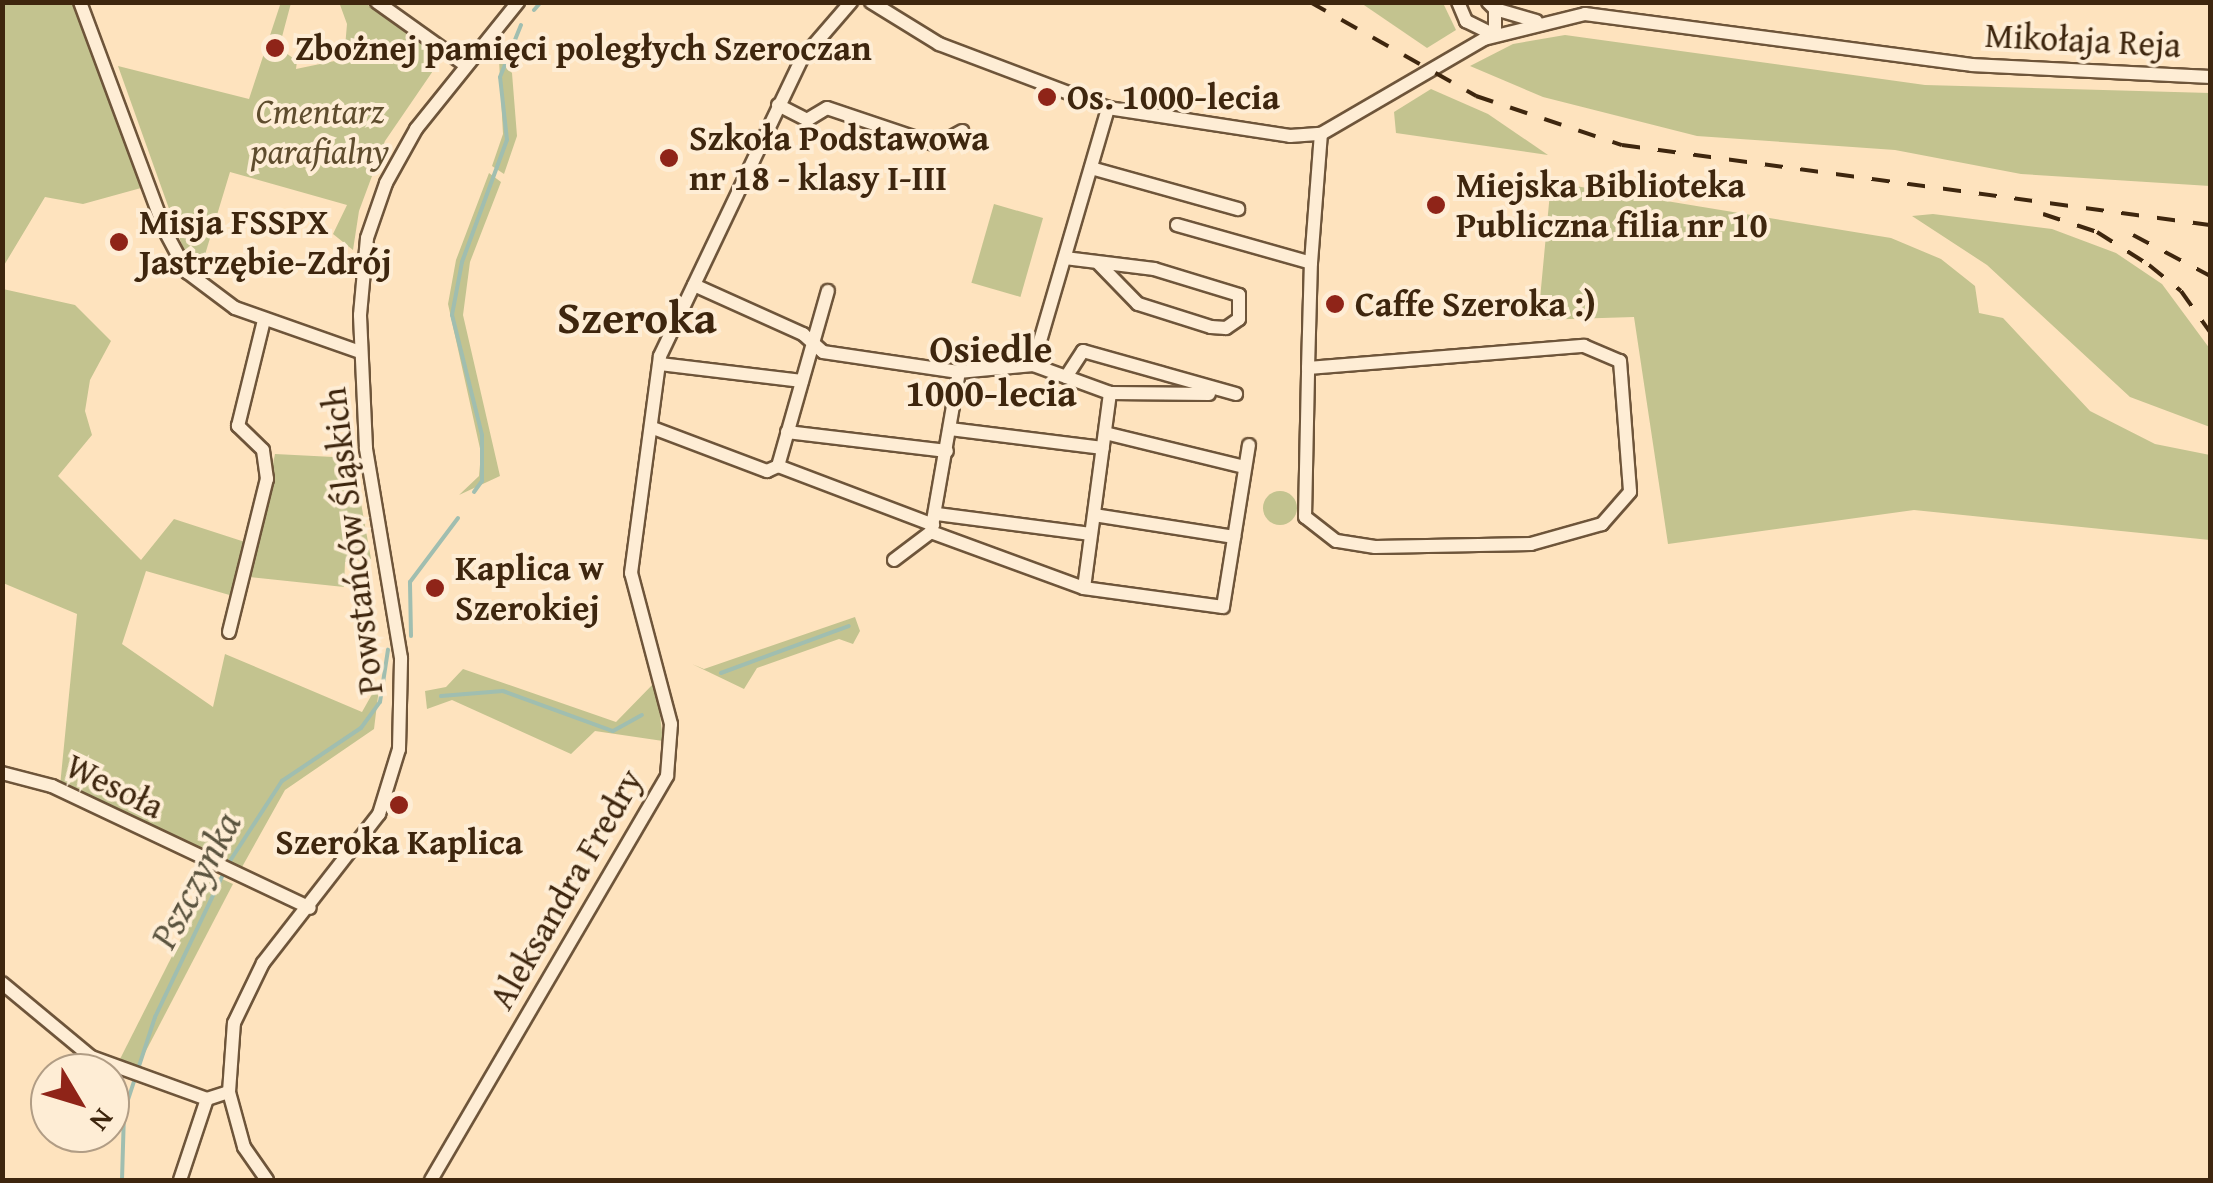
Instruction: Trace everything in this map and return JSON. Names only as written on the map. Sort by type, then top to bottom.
[{"type":"street","points":[[80,2],[180,262],[217,298],[264,320],[360,352]]},
{"type":"street","points":[[378,2],[464,64]]},
{"type":"street","name":"Powstańców Śląskich","points":[[267,1180],[244,1147],[228,1092],[228,1059],[246,991],[379,814],[399,749],[400,658],[372,513],[360,352],[361,276],[374,210],[416,130],[464,64],[518,2]]},
{"type":"street","name":"Aleksandra Fredry","points":[[431,1180],[667,776],[671,724],[631,573],[660,364],[801,60],[850,2]]},
{"type":"street","points":[[870,2],[940,44],[1108,108],[1159,120],[1321,134],[1311,264],[1308,368],[1305,516],[1336,540],[1375,547],[1550,542],[1602,524],[1630,492],[1620,361],[1584,346],[1308,368]]},
{"type":"street","points":[[1458,2],[1466,21],[1461,50]]},
{"type":"street","points":[[1496,36],[1491,6],[1538,21]]},
{"type":"street","name":"Mikołaja Reja","points":[[1321,134],[1461,50],[1538,21],[1584,14],[1972,65],[2210,77]]},
{"type":"street","points":[[1466,21],[1496,36]]},
{"type":"street","points":[[778,106],[807,120],[827,108],[937,145],[962,131]]},
{"type":"street","points":[[1033,365],[1108,108]]},
{"type":"street","points":[[1090,168],[1238,209]]},
{"type":"street","points":[[1177,225],[1311,264]]},
{"type":"street","points":[[1064,258],[1154,269],[1238,295],[1239,320],[1226,328],[1212,327],[1138,304],[1099,264]]},
{"type":"street","points":[[694,286],[814,343],[823,352],[958,372],[1033,365],[1110,392],[1236,394],[1082,350],[1066,376]]},
{"type":"street","points":[[778,466],[828,291]]},
{"type":"street","points":[[229,632],[266,479],[263,450],[238,426],[264,320]]},
{"type":"street","points":[[660,364],[802,380]]},
{"type":"street","points":[[894,560],[934,524],[958,372]]},
{"type":"street","points":[[1084,588],[1110,392]]},
{"type":"street","points":[[653,428],[766,471],[778,466],[934,524],[1084,588],[1222,607],[1249,445]]},
{"type":"street","points":[[950,429],[1103,448]]},
{"type":"street","points":[[787,432],[947,451]]},
{"type":"street","points":[[1105,432],[1245,467]]},
{"type":"street","points":[[1094,515],[1234,537]]},
{"type":"street","points":[[934,524],[1091,534]]},
{"type":"street","name":"Wesoła","points":[[2,773],[52,786],[238,879],[310,908]]},
{"type":"street","points":[[2,982],[91,1057],[207,1100],[228,1092]]},
{"type":"street","points":[[180,1180],[207,1100]]},
{"type":"green space","name":"Cmentarz parafialny","points":[[281,2],[291,3],[279,48],[297,61],[296,69],[344,59],[347,24],[339,2],[365,3],[434,52],[437,65],[385,141],[359,211],[353,250],[333,234],[347,205],[230,172],[204,258],[187,259],[118,66],[249,99]]},
{"type":"green space","points":[[3,3],[72,3],[141,188],[83,204],[45,197],[3,267]]},
{"type":"green space","points":[[1361,3],[1443,3],[1456,30],[1427,48]]},
{"type":"green space","points":[[1565,35],[1925,85],[2210,93],[2210,186],[2021,174],[1895,150],[1697,136],[1543,97],[1470,66],[1513,44]]},
{"type":"green space","points":[[499,60],[512,73],[517,136],[504,174],[492,166],[503,134]]},
{"type":"green space","points":[[1431,89],[1488,114],[1548,155],[1396,133],[1394,112]]},
{"type":"green space","points":[[489,173],[501,182],[470,262],[463,315],[500,476],[459,495],[479,476],[481,453],[448,304],[456,260]]},
{"type":"green space","points":[[1551,182],[1891,238],[1941,259],[1975,286],[1979,313],[2003,318],[2090,411],[2155,444],[2210,455],[2210,540],[1914,510],[1668,544],[1634,317],[1538,320]]},
{"type":"green space","points":[[994,204],[1043,218],[1020,297],[971,283]]},
{"type":"green space","points":[[1933,214],[2052,229],[2116,253],[2162,284],[2210,349],[2210,427],[2130,397],[1987,265],[1912,216]]},
{"type":"green space","points":[[3,289],[75,305],[111,341],[90,380],[85,411],[92,435],[58,476],[141,560],[174,519],[248,543],[233,596],[146,571],[122,644],[213,707],[225,654],[362,712],[380,680],[374,729],[285,790],[242,867],[60,786],[77,614],[3,583]]},
{"type":"green space","points":[[275,454],[353,458],[371,559],[345,562],[344,587],[250,577]]},
{"type":"green space","points":[[1280,491],[1292,496],[1297,508],[1292,520],[1280,525],[1268,520],[1263,508],[1268,496]]},
{"type":"green space","points":[[855,617],[860,631],[853,644],[839,639],[757,668],[744,689],[692,664],[704,669]]},
{"type":"green space","points":[[463,669],[616,722],[656,681],[663,741],[595,731],[571,754],[452,700],[427,709],[425,691],[446,687]]},
{"type":"green space","points":[[213,875],[233,884],[137,1068],[130,1066],[130,1053],[123,1053]]},
{"type":"waterway","name":"Pszczynka","points":[[534,10],[541,2]]},
{"type":"waterway","name":"Pszczynka","points":[[474,492],[482,481],[482,435],[452,315],[462,262],[507,140],[500,77],[521,25]]},
{"type":"waterway","name":"Pszczynka","points":[[411,636],[410,582],[458,518]]},
{"type":"waterway","points":[[721,673],[849,626]]},
{"type":"waterway","name":"Pszczynka","points":[[122,1180],[124,1112],[155,1017],[228,864],[282,781],[361,728],[380,702],[388,650]]},
{"type":"waterway","points":[[441,696],[503,691],[613,731],[642,715]]},
{"type":"railway","points":[[1310,2],[1476,96],[1622,145],[2210,225]]},
{"type":"railway","points":[[2043,214],[2097,232],[2149,265],[2181,291],[2210,332]]},
{"type":"railway","points":[[2133,235],[2210,276]]},
{"type":"place","name":"Zbożnej pamięci poległych Szeroczan","points":[[275,48]]},
{"type":"place","name":"Os. 1000-lecia","points":[[1047,97]]},
{"type":"place","name":"Szkoła Podstawowa nr 18 - klasy I-III","points":[[669,158]]},
{"type":"place","name":"Miejska Biblioteka Publiczna filia nr 10","points":[[1436,205]]},
{"type":"place","name":"Misja FSSPX Jastrzębie-Zdrój","points":[[119,242]]},
{"type":"place","name":"Caffe Szeroka :)","points":[[1335,304]]},
{"type":"place","name":"Kaplica w Szerokiej","points":[[435,588]]},
{"type":"place","name":"Szeroka Kaplica","points":[[399,805]]},
{"type":"district","name":"Szeroka","points":[[637,317]]},
{"type":"district","name":"Osiedle 1000-lecia","points":[[991,371]]}]
